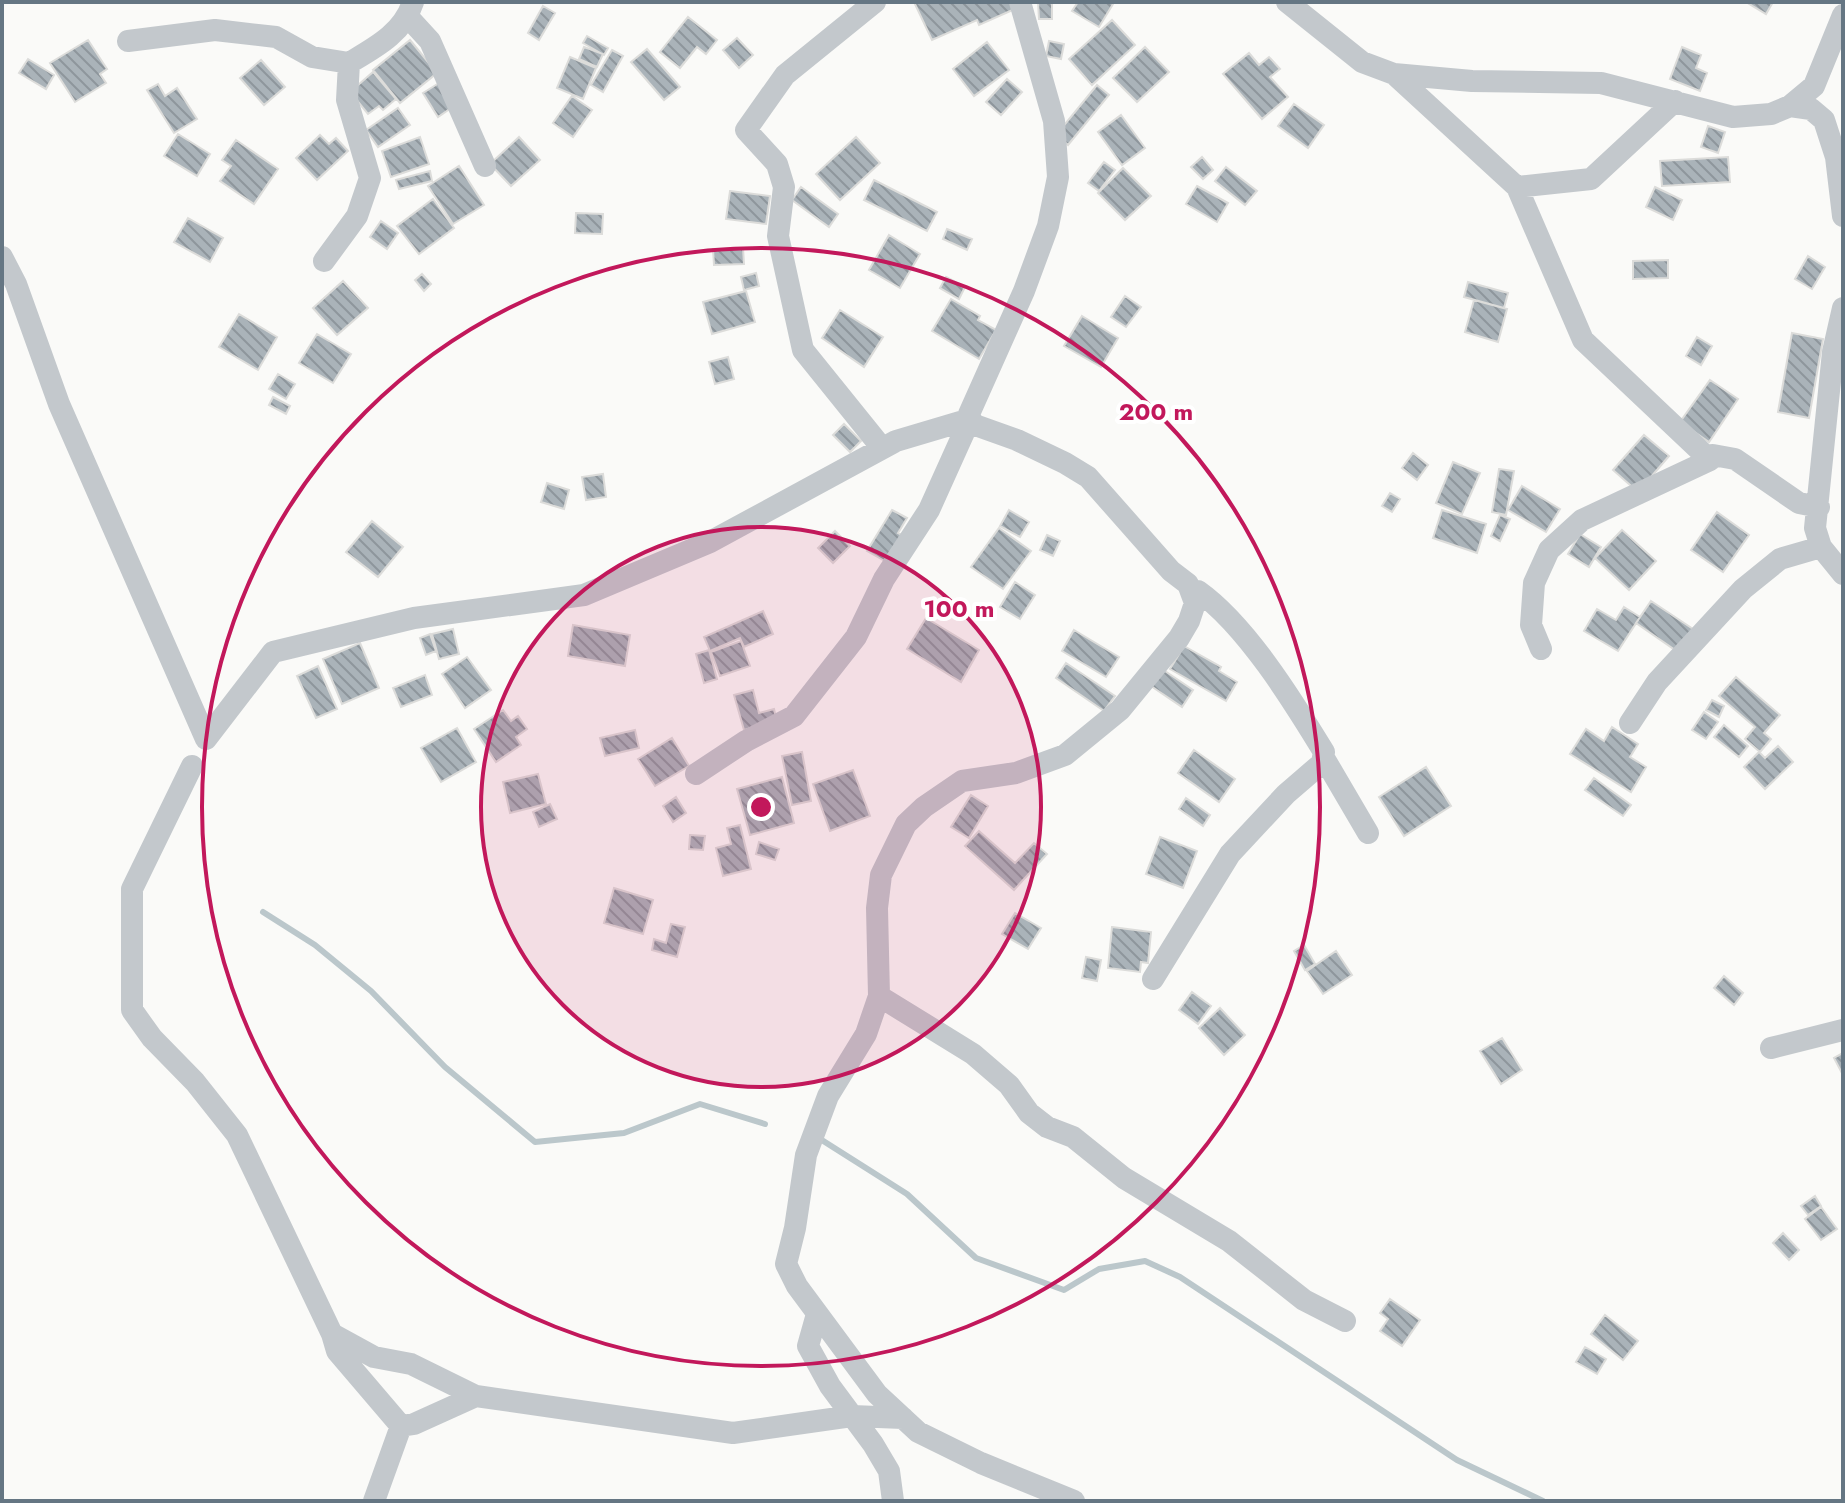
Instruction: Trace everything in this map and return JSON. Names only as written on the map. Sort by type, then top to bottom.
[{"type":"street","points":[[875,2],[785,75],[746,130],[777,164],[784,187],[778,236],[803,350],[882,448]]},
{"type":"street","points":[[696,774],[746,741],[794,716],[856,637],[884,579],[929,510],[1024,291],[1048,226],[1058,177],[1054,121],[1020,2]]},
{"type":"street","points":[[1287,2],[1362,62],[1394,74],[1472,81],[1601,83],[1733,117],[1771,114],[1790,106],[1814,86],[1843,15]]},
{"type":"street","points":[[128,41],[215,30],[276,37],[312,57],[349,63],[385,42],[411,9],[430,41],[485,166]]},
{"type":"street","points":[[324,261],[357,216],[370,178],[347,100],[349,63]]},
{"type":"street","points":[[1394,74],[1517,187],[1583,340],[1710,460]]},
{"type":"street","points":[[1814,86],[1836,157],[1843,216]]},
{"type":"street","points":[[1517,187],[1591,179],[1675,101]]},
{"type":"street","points":[[1790,106],[1811,109],[1824,120]]},
{"type":"street","points":[[2,257],[16,284],[59,404],[206,739],[273,652],[414,618],[584,595],[710,542],[896,441],[970,419]]},
{"type":"street","points":[[1843,308],[1833,352],[1815,528],[1821,547],[1843,574]]},
{"type":"street","points":[[970,419],[975,425],[1017,440],[1088,477],[1171,571],[1188,584],[1195,603],[1179,638],[1120,710],[1065,755],[1016,773],[962,781],[924,807],[906,824],[881,875],[877,908],[879,996],[866,1034],[828,1096],[806,1155],[786,1264],[797,1286],[877,1394],[918,1432],[981,1463],[1074,1501]]},
{"type":"street","points":[[1541,649],[1531,625],[1534,583],[1549,550],[1582,520],[1710,460],[1713,455],[1735,459],[1799,503],[1819,507]]},
{"type":"street","points":[[1630,723],[1657,682],[1743,589],[1780,559],[1821,547]]},
{"type":"street","points":[[1153,979],[1230,854],[1324,758],[1324,752],[1297,706],[1230,618],[1198,591],[1194,595]]},
{"type":"street","points":[[1324,758],[1368,833]]},
{"type":"street","points":[[192,766],[132,889],[132,1010],[152,1038],[195,1082],[237,1135],[332,1334],[337,1351],[401,1426]]},
{"type":"street","points":[[879,996],[973,1054],[1009,1085],[1029,1113],[1047,1127],[1073,1137],[1124,1178],[1229,1241],[1304,1300],[1345,1321]]},
{"type":"street","points":[[1771,1048],[1843,1030]]},
{"type":"street","points":[[817,1314],[808,1346],[830,1386],[889,1471],[893,1501]]},
{"type":"street","points":[[332,1334],[374,1357],[411,1364],[476,1396],[733,1433],[852,1416],[903,1418]]},
{"type":"street","points":[[401,1426],[414,1424],[476,1396]]},
{"type":"street","points":[[374,1501],[401,1426]]},
{"type":"building","points":[[914,2],[1014,2],[1017,8],[979,25],[977,20],[932,40]]},
{"type":"building","points":[[1038,2],[1052,2],[1052,19],[1039,19]]},
{"type":"building","points":[[1078,2],[1113,4],[1099,27],[1072,11]]},
{"type":"building","points":[[1746,2],[1773,2],[1766,14]]},
{"type":"building","points":[[543,6],[555,13],[539,40],[528,33]]},
{"type":"building","points":[[688,17],[717,40],[706,54],[697,47],[680,68],[660,52]]},
{"type":"building","points":[[1112,20],[1135,45],[1092,85],[1069,59]]},
{"type":"building","points":[[587,36],[608,48],[604,55],[583,43]]},
{"type":"building","points":[[737,38],[753,55],[739,68],[723,50]]},
{"type":"building","points":[[88,40],[107,69],[100,74],[106,83],[75,102],[50,63]]},
{"type":"building","points":[[410,40],[437,73],[400,103],[373,70]]},
{"type":"building","points":[[1049,41],[1064,44],[1061,59],[1046,56]]},
{"type":"building","points":[[987,42],[1009,70],[974,96],[953,69]]},
{"type":"building","points":[[584,47],[603,54],[597,67],[579,59]]},
{"type":"building","points":[[1145,47],[1169,72],[1137,102],[1113,78]]},
{"type":"building","points":[[1682,47],[1701,55],[1696,68],[1707,73],[1700,91],[1670,79]]},
{"type":"building","points":[[647,49],[680,87],[664,100],[631,62]]},
{"type":"building","points":[[612,50],[623,56],[603,92],[591,85]]},
{"type":"building","points":[[1249,53],[1259,65],[1269,57],[1280,69],[1270,77],[1288,97],[1262,119],[1223,74]]},
{"type":"building","points":[[570,57],[596,68],[583,99],[557,88]]},
{"type":"building","points":[[28,59],[54,75],[46,89],[19,73]]},
{"type":"building","points":[[261,60],[285,87],[264,105],[240,78]]},
{"type":"building","points":[[373,72],[396,99],[383,110],[379,106],[368,114],[350,92]]},
{"type":"building","points":[[1007,79],[1022,92],[1001,115],[986,102]]},
{"type":"building","points":[[439,83],[454,106],[438,117],[423,93]]},
{"type":"building","points":[[158,84],[165,96],[177,88],[197,119],[174,133],[147,90]]},
{"type":"building","points":[[1097,85],[1109,95],[1068,145],[1056,135]]},
{"type":"building","points":[[572,96],[592,110],[573,137],[553,123]]},
{"type":"building","points":[[1294,104],[1324,125],[1308,148],[1278,126]]},
{"type":"building","points":[[398,108],[410,125],[378,147],[366,130]]},
{"type":"building","points":[[1121,115],[1145,148],[1122,165],[1098,132]]},
{"type":"building","points":[[1708,126],[1725,132],[1718,153],[1701,147]]},
{"type":"building","points":[[178,134],[210,154],[197,176],[164,156]]},
{"type":"building","points":[[320,135],[329,144],[336,138],[348,151],[317,180],[296,158]]},
{"type":"building","points":[[420,137],[429,164],[391,177],[382,151]]},
{"type":"building","points":[[519,137],[540,160],[511,186],[490,164]]},
{"type":"building","points":[[856,137],[880,163],[840,200],[816,174]]},
{"type":"building","points":[[236,140],[278,169],[254,204],[220,181],[231,166],[222,160]]},
{"type":"building","points":[[1202,157],[1213,170],[1203,179],[1191,167]]},
{"type":"building","points":[[1728,157],[1730,182],[1662,186],[1660,161]]},
{"type":"building","points":[[1104,162],[1115,170],[1099,191],[1088,183]]},
{"type":"building","points":[[459,166],[484,205],[453,224],[428,186]]},
{"type":"building","points":[[1226,167],[1257,191],[1245,205],[1215,181]]},
{"type":"building","points":[[1123,168],[1151,196],[1125,220],[1098,193]]},
{"type":"building","points":[[430,171],[432,181],[399,189],[396,180]]},
{"type":"building","points":[[874,180],[937,212],[927,231],[864,200]]},
{"type":"building","points":[[1197,186],[1228,203],[1217,222],[1186,204]]},
{"type":"building","points":[[801,187],[838,214],[829,227],[792,200]]},
{"type":"building","points":[[1655,187],[1682,200],[1673,220],[1646,207]]},
{"type":"building","points":[[730,191],[770,196],[766,224],[726,219]]},
{"type":"building","points":[[433,199],[454,228],[419,254],[397,226]]},
{"type":"building","points":[[576,213],[603,214],[602,234],[575,233]]},
{"type":"building","points":[[188,218],[223,238],[210,262],[174,242]]},
{"type":"building","points":[[381,221],[398,233],[387,249],[370,237]]},
{"type":"building","points":[[947,229],[972,239],[967,250],[943,239]]},
{"type":"building","points":[[889,235],[920,254],[900,288],[869,270]]},
{"type":"building","points":[[743,248],[744,264],[714,265],[713,249]]},
{"type":"building","points":[[1808,256],[1825,267],[1812,289],[1795,279]]},
{"type":"building","points":[[1668,260],[1668,278],[1633,279],[1633,261]]},
{"type":"building","points":[[756,273],[759,286],[744,290],[741,277]]},
{"type":"building","points":[[422,274],[431,284],[424,291],[415,280]]},
{"type":"building","points":[[946,277],[965,287],[959,299],[940,288]]},
{"type":"building","points":[[343,281],[368,308],[337,335],[313,308]]},
{"type":"building","points":[[1468,282],[1508,293],[1504,308],[1464,297]]},
{"type":"building","points":[[746,291],[755,322],[712,334],[703,302]]},
{"type":"building","points":[[1125,296],[1141,307],[1126,327],[1111,317]]},
{"type":"building","points":[[951,299],[980,316],[978,320],[996,330],[979,359],[932,331]]},
{"type":"building","points":[[1474,300],[1507,309],[1498,342],[1465,332]]},
{"type":"building","points":[[840,310],[883,337],[864,367],[822,338]]},
{"type":"building","points":[[239,314],[277,337],[258,370],[219,347]]},
{"type":"building","points":[[1082,316],[1118,338],[1101,367],[1064,346]]},
{"type":"building","points":[[1792,333],[1823,339],[1809,418],[1778,412]]},
{"type":"building","points":[[317,334],[351,354],[333,383],[299,363]]},
{"type":"building","points":[[1697,337],[1712,346],[1701,365],[1686,356]]},
{"type":"building","points":[[728,357],[734,379],[715,384],[709,362]]},
{"type":"building","points":[[278,374],[295,384],[286,399],[269,389]]},
{"type":"building","points":[[1710,380],[1738,399],[1709,442],[1680,422]]},
{"type":"building","points":[[273,397],[290,406],[286,414],[269,405]]},
{"type":"building","points":[[844,424],[861,441],[850,452],[833,435]]},
{"type":"building","points":[[1644,435],[1669,456],[1638,492],[1613,470]]},
{"type":"building","points":[[1413,453],[1428,465],[1417,480],[1402,468]]},
{"type":"building","points":[[1453,462],[1480,473],[1462,514],[1436,503]]},
{"type":"building","points":[[1499,469],[1514,471],[1506,515],[1492,512]]},
{"type":"building","points":[[603,474],[606,497],[586,500],[582,477]]},
{"type":"building","points":[[547,483],[569,490],[564,509],[541,502]]},
{"type":"building","points":[[1522,486],[1560,509],[1546,532],[1508,510]]},
{"type":"building","points":[[1390,493],[1400,499],[1392,512],[1382,506]]},
{"type":"building","points":[[892,510],[907,518],[898,533],[906,537],[890,564],[867,551]]},
{"type":"building","points":[[1009,510],[1029,522],[1020,537],[1000,526]]},
{"type":"building","points":[[1442,510],[1486,524],[1477,553],[1433,538]]},
{"type":"building","points":[[1717,512],[1749,535],[1723,572],[1691,550]]},
{"type":"building","points":[[1500,515],[1510,519],[1500,541],[1491,536]]},
{"type":"building","points":[[372,521],[403,547],[378,577],[346,552]]},
{"type":"building","points":[[999,528],[1031,551],[1003,589],[971,567]]},
{"type":"building","points":[[1622,530],[1656,561],[1629,590],[1595,558]]},
{"type":"building","points":[[835,531],[850,546],[833,563],[818,548]]},
{"type":"building","points":[[1580,534],[1601,547],[1589,567],[1568,554]]},
{"type":"building","points":[[1047,535],[1060,541],[1053,556],[1040,550]]},
{"type":"building","points":[[1015,582],[1035,595],[1020,619],[1000,607]]},
{"type":"building","points":[[1651,601],[1693,629],[1678,652],[1636,623]]},
{"type":"building","points":[[1624,607],[1640,617],[1618,651],[1584,631],[1597,609],[1616,620]]},
{"type":"building","points":[[763,611],[773,634],[744,647],[740,638],[710,651],[704,637]]},
{"type":"building","points":[[926,618],[979,650],[961,682],[907,649]]},
{"type":"building","points":[[573,625],[630,635],[625,666],[568,656]]},
{"type":"building","points":[[453,629],[459,654],[439,659],[432,634]]},
{"type":"building","points":[[1074,630],[1119,657],[1106,677],[1062,651]]},
{"type":"building","points":[[430,634],[436,651],[426,655],[420,638]]},
{"type":"building","points":[[741,641],[750,666],[720,676],[711,652]]},
{"type":"building","points":[[360,643],[379,688],[342,704],[323,659]]},
{"type":"building","points":[[1184,646],[1221,667],[1219,671],[1237,682],[1226,701],[1170,669]]},
{"type":"building","points":[[709,650],[717,679],[704,683],[696,654]]},
{"type":"building","points":[[467,657],[491,690],[465,708],[442,674]]},
{"type":"building","points":[[1066,663],[1115,696],[1104,711],[1056,678]]},
{"type":"building","points":[[318,666],[337,709],[316,718],[297,676]]},
{"type":"building","points":[[1162,669],[1193,690],[1182,707],[1151,686]]},
{"type":"building","points":[[425,675],[432,695],[401,707],[393,688]]},
{"type":"building","points":[[1736,677],[1780,715],[1764,733],[1771,739],[1760,752],[1745,739],[1755,727],[1719,696]]},
{"type":"building","points":[[753,690],[759,713],[774,709],[777,721],[744,730],[734,695]]},
{"type":"building","points":[[1712,700],[1724,706],[1719,717],[1706,710]]},
{"type":"building","points":[[503,710],[511,721],[518,716],[527,729],[516,737],[521,745],[496,762],[474,729]]},
{"type":"building","points":[[1704,712],[1718,722],[1706,739],[1692,730]]},
{"type":"building","points":[[1724,725],[1748,746],[1739,757],[1714,737]]},
{"type":"building","points":[[1612,727],[1638,744],[1630,757],[1646,767],[1631,792],[1570,754],[1586,729],[1604,741]]},
{"type":"building","points":[[457,728],[476,762],[441,782],[421,748]]},
{"type":"building","points":[[635,730],[639,748],[605,756],[600,738]]},
{"type":"building","points":[[672,738],[689,766],[655,786],[638,759]]},
{"type":"building","points":[[1778,746],[1793,762],[1765,789],[1744,767],[1759,752],[1765,758]]},
{"type":"building","points":[[1194,750],[1235,779],[1219,802],[1178,773]]},
{"type":"building","points":[[802,752],[811,801],[792,805],[782,756]]},
{"type":"building","points":[[1426,767],[1451,806],[1404,836],[1379,797]]},
{"type":"building","points":[[853,770],[870,816],[830,831],[813,784]]},
{"type":"building","points":[[538,774],[546,804],[510,813],[503,782]]},
{"type":"building","points":[[782,777],[794,823],[750,835],[737,789]]},
{"type":"building","points":[[1594,778],[1631,805],[1623,816],[1585,790]]},
{"type":"building","points":[[971,795],[988,806],[969,838],[951,827]]},
{"type":"building","points":[[676,797],[686,813],[673,822],[663,806]]},
{"type":"building","points":[[1186,798],[1210,815],[1203,826],[1179,809]]},
{"type":"building","points":[[550,804],[557,819],[539,827],[533,812]]},
{"type":"building","points":[[740,825],[751,869],[723,876],[716,848],[731,844],[727,828]]},
{"type":"building","points":[[979,831],[1015,863],[1034,843],[1047,854],[1014,890],[965,846]]},
{"type":"building","points":[[690,835],[705,836],[703,850],[689,849]]},
{"type":"building","points":[[1160,837],[1197,851],[1183,888],[1146,874]]},
{"type":"building","points":[[759,842],[779,849],[775,860],[756,854]]},
{"type":"building","points":[[614,888],[653,900],[643,934],[604,923]]},
{"type":"building","points":[[1015,913],[1041,928],[1028,949],[1002,934]]},
{"type":"building","points":[[671,924],[685,927],[677,957],[652,950],[654,939],[666,943]]},
{"type":"building","points":[[1112,927],[1151,932],[1148,963],[1141,962],[1140,972],[1108,968]]},
{"type":"building","points":[[1304,945],[1315,964],[1305,970],[1294,951]]},
{"type":"building","points":[[1336,951],[1352,975],[1323,994],[1307,971]]},
{"type":"building","points":[[1086,957],[1101,960],[1097,981],[1082,978]]},
{"type":"building","points":[[1724,976],[1743,993],[1734,1005],[1714,988]]},
{"type":"building","points":[[1192,992],[1211,1006],[1198,1024],[1179,1010]]},
{"type":"building","points":[[1220,1008],[1245,1035],[1224,1055],[1199,1028]]},
{"type":"building","points":[[1502,1038],[1522,1070],[1501,1084],[1480,1051]]},
{"type":"building","points":[[1843,1053],[1843,1075],[1834,1058]]},
{"type":"building","points":[[1815,1196],[1821,1206],[1808,1215],[1801,1206]]},
{"type":"building","points":[[1821,1207],[1837,1229],[1821,1240],[1805,1219]]},
{"type":"building","points":[[1783,1233],[1799,1250],[1789,1260],[1773,1243]]},
{"type":"building","points":[[1390,1299],[1420,1320],[1402,1346],[1380,1331],[1388,1319],[1380,1313]]},
{"type":"building","points":[[1605,1315],[1638,1341],[1623,1360],[1591,1334]]},
{"type":"building","points":[[1585,1347],[1606,1359],[1597,1374],[1576,1362]]},
{"type":"waterway","points":[[263,912],[315,945],[371,991],[445,1067],[535,1142],[624,1133],[700,1104],[765,1124]]},
{"type":"waterway","points":[[817,1137],[907,1194],[976,1258],[1064,1290],[1099,1269],[1145,1261],[1180,1277],[1457,1460],[1543,1501]]}]
